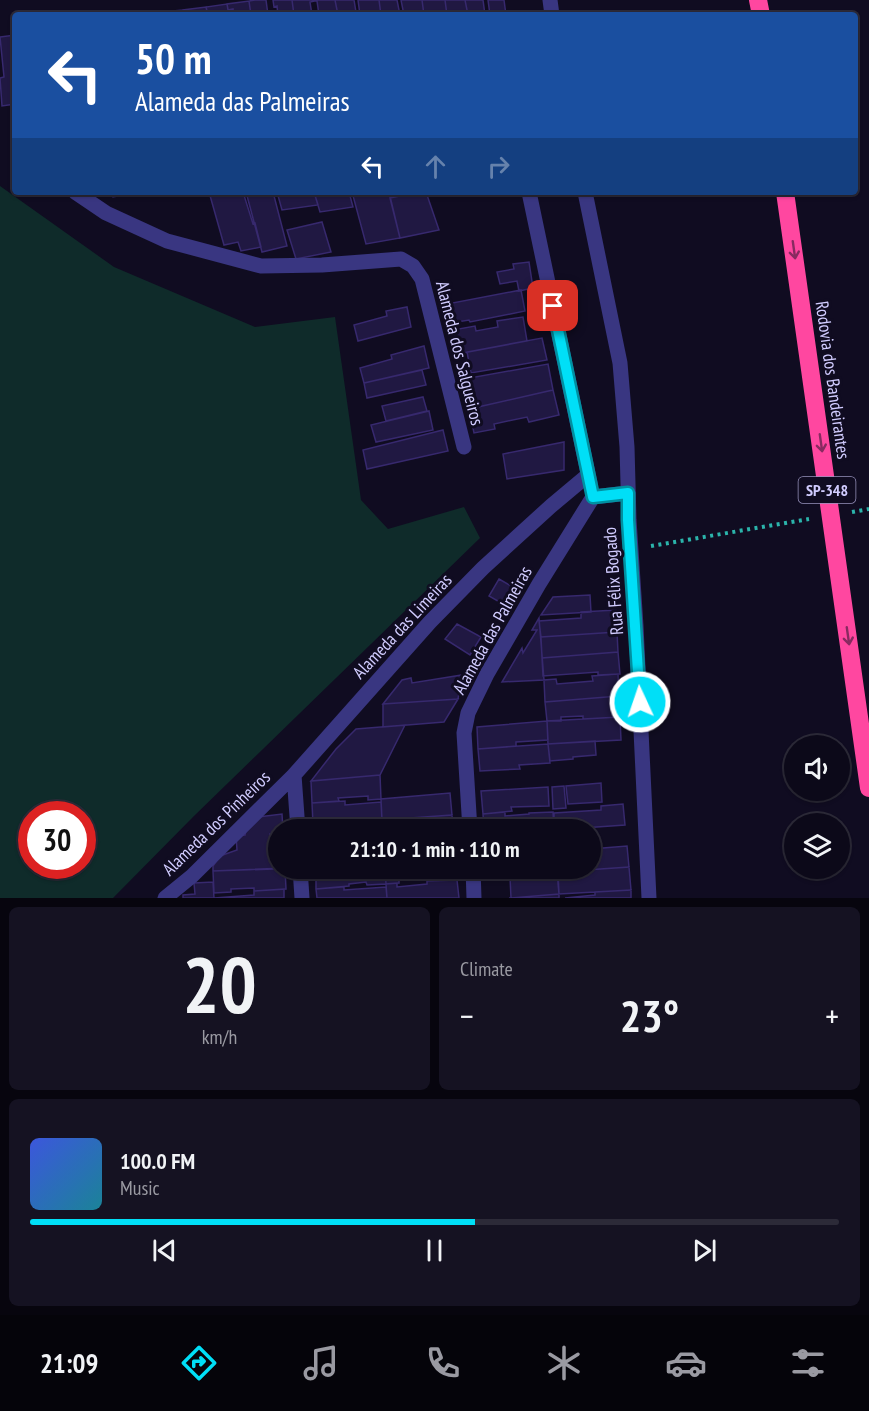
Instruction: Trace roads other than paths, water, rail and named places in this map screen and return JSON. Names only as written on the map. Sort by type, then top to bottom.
[{"type":"highway","name":"Rodovia dos Bandeirantes","points":[[785,195],[869,788]]},
{"type":"street","name":"Alameda dos Salgueiros","points":[[79,195],[106,213],[167,241],[261,266],[401,260],[413,266],[422,279],[464,447]]},
{"type":"street","points":[[530,195],[593,497],[628,493]]},
{"type":"street","name":"Rua Félix Bogado","points":[[586,195],[620,363],[627,447],[628,520],[649,898]]},
{"type":"street","name":"Alameda das Limeiras","points":[[294,775],[430,622],[483,568],[588,475]]},
{"type":"street","name":"Alameda das Palmeiras","points":[[469,819],[464,733],[468,713],[487,674],[539,584],[593,497]]},
{"type":"street","points":[[294,775],[297,819]]},
{"type":"street","name":"Alameda dos Pinheiros","points":[[165,898],[192,876],[294,775]]},
{"type":"street","points":[[301,879],[302,898]]},
{"type":"street","points":[[473,879],[474,898]]}]
